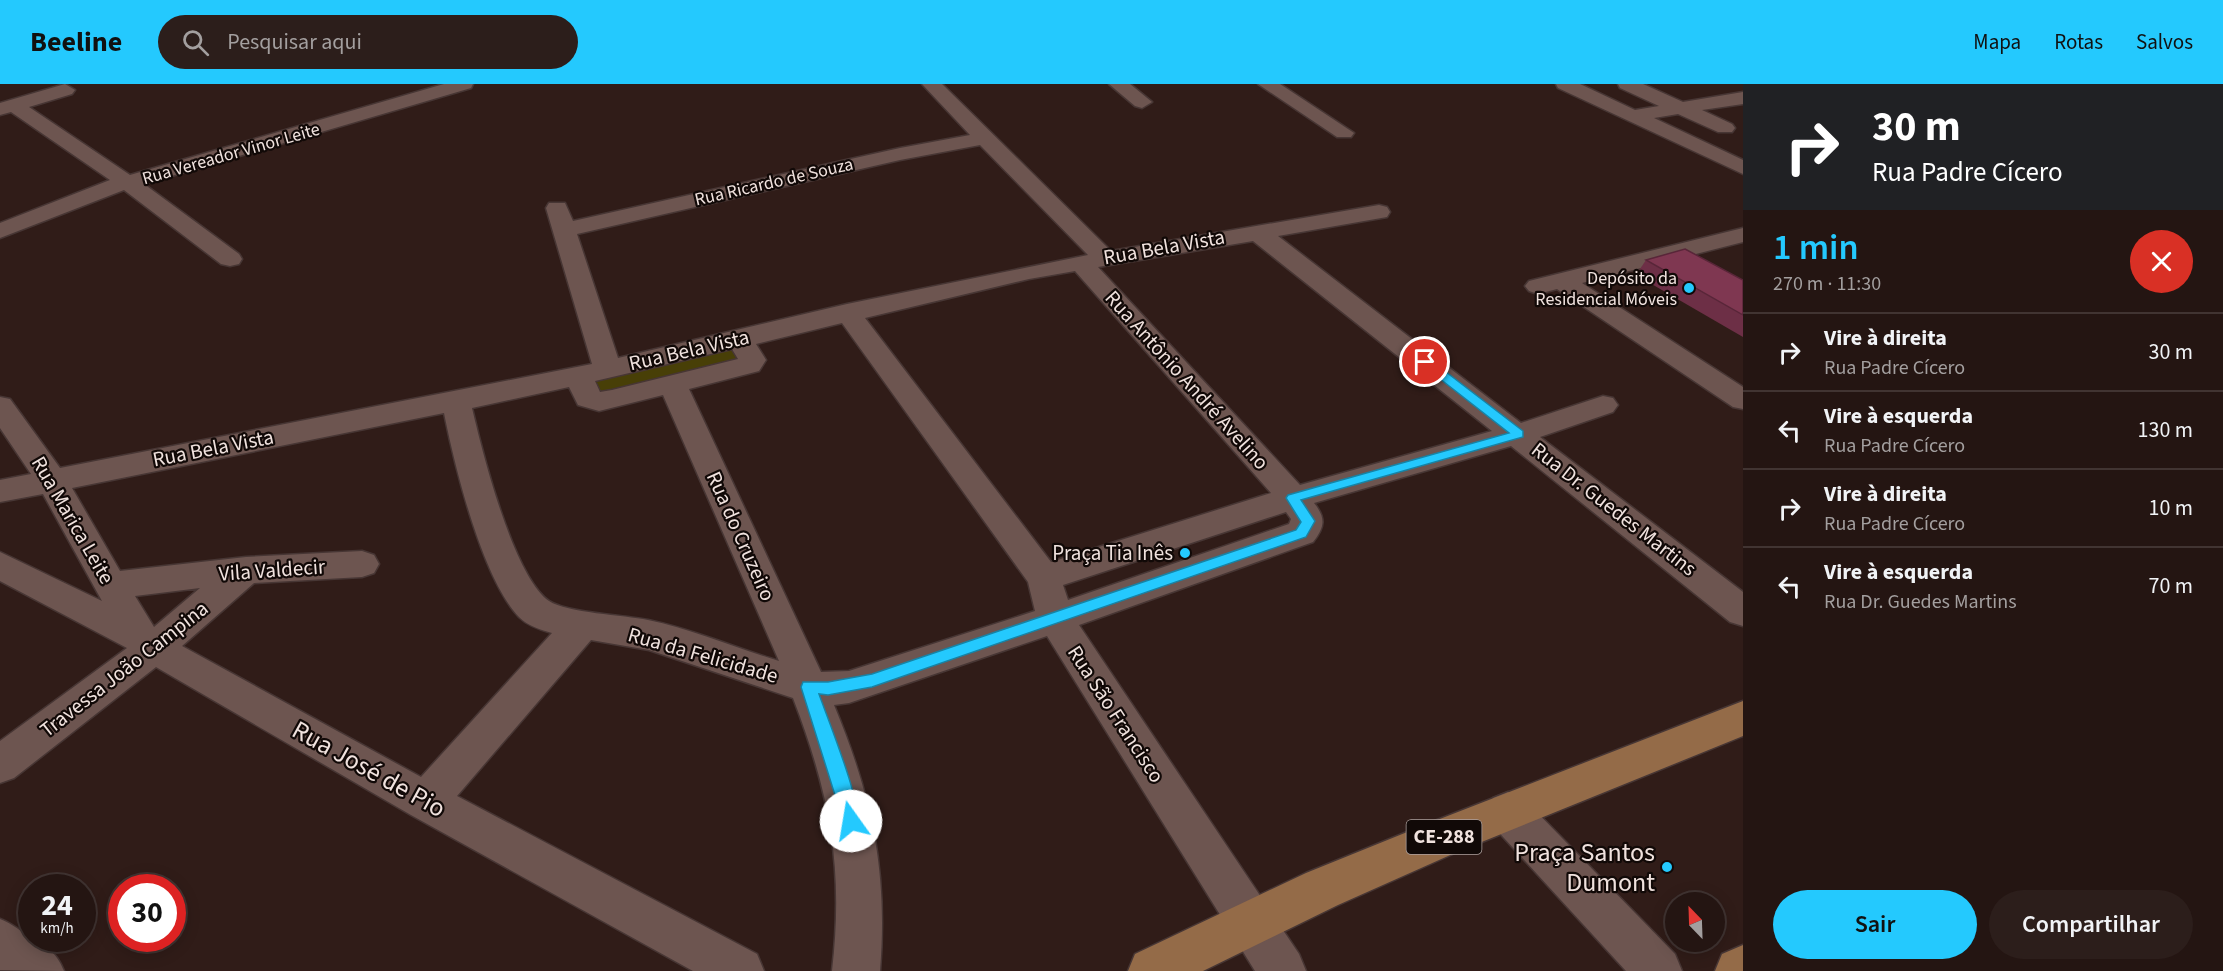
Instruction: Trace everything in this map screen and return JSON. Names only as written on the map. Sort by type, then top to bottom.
[{"type":"main road","name":"CE-288","points":[[1152,971],[1322,889],[1743,718]]},
{"type":"main road","points":[[1739,971],[1743,969]]},
{"type":"street","name":"Rua Vereador Vinor Leite","points":[[0,231],[129,183],[464,84]]},
{"type":"street","name":"Rua Antônio André Avelino","points":[[932,84],[985,138],[1092,260],[1293,498],[1308,521],[1301,533],[1055,619]]},
{"type":"street","points":[[1118,84],[1142,102]]},
{"type":"street","points":[[1267,84],[1344,133]]},
{"type":"street","points":[[1565,84],[1743,168]]},
{"type":"street","points":[[1627,84],[1725,128],[1679,138]]},
{"type":"street","points":[[7,107],[61,87]]},
{"type":"street","points":[[1698,88],[1735,100]]},
{"type":"street","points":[[1632,116],[1735,100]]},
{"type":"street","points":[[7,107],[129,183],[230,259]]},
{"type":"street","name":"Rua Ricardo de Souza","points":[[607,369],[560,219],[985,138]]},
{"type":"street","name":"Rua Bela Vista","points":[[0,491],[51,479],[456,402],[578,376],[847,312],[1092,260],[1379,212]]},
{"type":"street","name":"Rua Dr. Guedes Martins","points":[[1256,231],[1519,434],[1743,612]]},
{"type":"street","points":[[1743,236],[1550,283],[1743,400]]},
{"type":"street","name":"Rua São Francisco","points":[[847,312],[1044,578],[1055,619],[1282,971]]},
{"type":"street","points":[[578,376],[587,398],[597,402],[673,385],[749,365],[752,360],[739,338]]},
{"type":"street","name":"Rua do Cruzeiro","points":[[673,385],[809,687],[844,790],[854,837],[862,910],[856,971]]},
{"type":"street","name":"Rua da Felicidade","points":[[456,402],[467,454],[496,536],[518,587],[538,613],[552,619],[658,637],[809,687],[828,689],[872,681],[1055,619]]},
{"type":"street","points":[[1044,578],[1293,498],[1519,434],[1603,405]]},
{"type":"street","name":"Rua Marica Leite","points":[[0,406],[51,479],[111,585],[148,643]]},
{"type":"street","name":"Vila Valdecir","points":[[111,585],[246,570],[362,564]]},
{"type":"street","name":"Rua José de Pio","points":[[0,565],[148,643],[426,801],[740,971]]},
{"type":"street","name":"Travessa João Campina","points":[[0,765],[148,643],[246,570]]},
{"type":"street","points":[[426,801],[583,624]]},
{"type":"street","points":[[1508,812],[1658,971]]},
{"type":"street","points":[[0,942],[40,971]]},
{"type":"shaded area","points":[[732,343],[743,361],[601,396],[590,378]]},
{"type":"building","points":[[1685,249],[1743,280],[1743,315],[1646,260]]},
{"type":"place","name":"Depósito da Residencial Móveis","points":[[1689,288]]},
{"type":"place","name":"Praça Tia Inês","points":[[1185,553]]},
{"type":"place","name":"Praça Santos Dumont","points":[[1667,867]]},
{"type":"route","points":[[851,821],[844,790],[809,687],[828,689],[872,681],[1301,533],[1308,521],[1293,498],[1519,434],[1425,362]]}]
